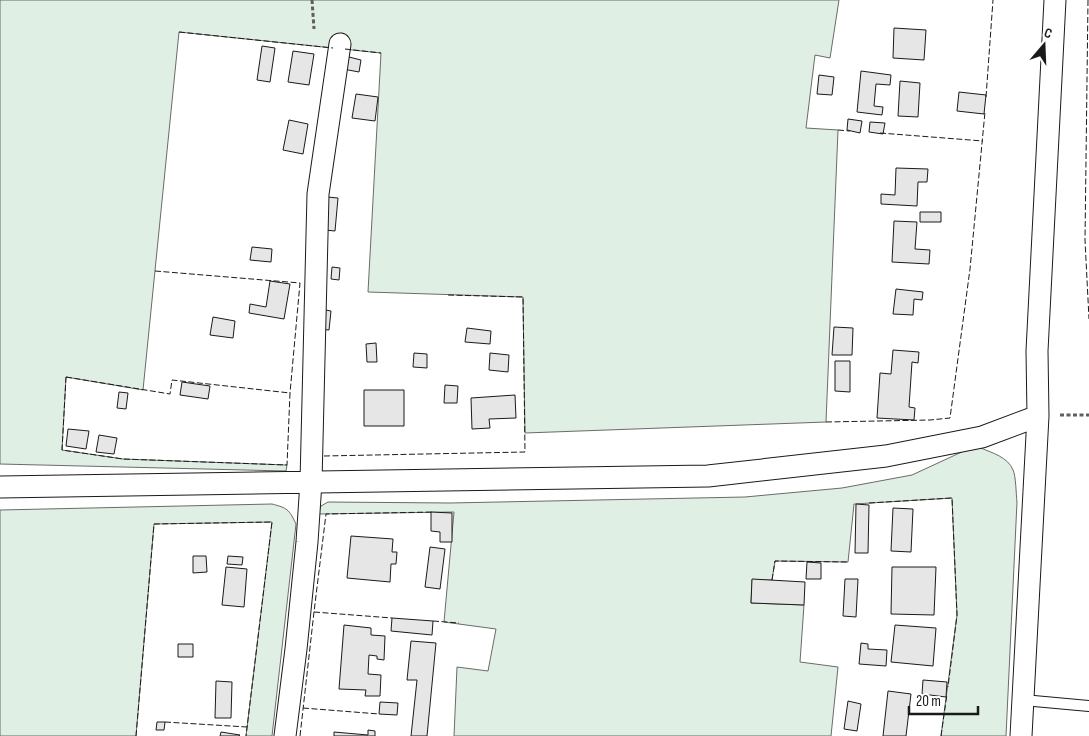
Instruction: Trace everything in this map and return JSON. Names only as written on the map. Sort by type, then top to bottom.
[{"type":"street","points":[[1021,736],[1038,416],[1037,351],[1055,0]]},
{"type":"street","points":[[285,736],[296,649],[312,482],[318,194],[340,44]]},
{"type":"street","points":[[0,487],[708,476],[886,456],[982,437],[1038,416]]},
{"type":"lane","points":[[1023,700],[1089,706]]},
{"type":"path","points":[[312,0],[314,29]]},
{"type":"path","points":[[1038,416],[1089,415]]},
{"type":"green space","points":[[0,0],[839,0],[830,58],[815,55],[806,128],[838,130],[826,422],[525,433],[523,297],[368,292],[381,53],[179,32],[143,390],[66,377],[62,450],[123,459],[287,465],[286,471],[0,464]]},
{"type":"green space","points":[[981,448],[999,456],[1011,466],[1016,485],[1017,502],[1006,736],[941,736],[957,615],[952,498],[854,504],[848,562],[775,561],[772,580],[752,580],[751,603],[804,605],[800,662],[838,667],[831,736],[454,736],[457,667],[488,671],[496,629],[444,622],[454,512],[318,514],[321,506],[328,502],[450,503],[745,497],[842,488],[912,475],[966,450]]},
{"type":"green space","points":[[272,504],[287,510],[296,524],[272,736],[246,736],[272,522],[154,524],[136,736],[0,736],[0,510]]},
{"type":"building","points":[[894,28],[926,30],[924,60],[893,58]]},
{"type":"building","points":[[262,46],[275,48],[270,82],[257,80]]},
{"type":"building","points":[[293,51],[314,54],[309,85],[288,82]]},
{"type":"building","points":[[345,56],[361,60],[359,72],[343,69]]},
{"type":"building","points":[[861,71],[891,75],[890,85],[876,84],[874,106],[883,107],[882,115],[857,112]]},
{"type":"building","points":[[819,75],[834,77],[832,95],[817,94]]},
{"type":"building","points":[[900,81],[920,83],[918,117],[898,116]]},
{"type":"building","points":[[959,92],[986,95],[984,114],[957,111]]},
{"type":"building","points":[[356,94],[378,97],[375,121],[352,118]]},
{"type":"building","points":[[848,119],[862,121],[860,133],[847,130]]},
{"type":"building","points":[[289,120],[308,124],[303,154],[283,150]]},
{"type":"building","points":[[870,122],[885,123],[883,134],[869,132]]},
{"type":"building","points":[[896,168],[928,169],[927,182],[918,182],[917,206],[881,204],[881,194],[895,195]]},
{"type":"building","points":[[317,196],[338,198],[335,231],[314,229]]},
{"type":"building","points":[[920,212],[941,212],[941,222],[920,222]]},
{"type":"building","points":[[894,221],[917,222],[915,249],[930,250],[929,264],[892,262]]},
{"type":"building","points":[[252,247],[272,249],[271,262],[250,260]]},
{"type":"building","points":[[332,267],[340,268],[339,280],[331,279]]},
{"type":"building","points":[[270,281],[290,284],[284,319],[249,313],[250,304],[266,307]]},
{"type":"building","points":[[896,289],[923,292],[922,300],[914,299],[913,315],[893,314]]},
{"type":"building","points":[[320,309],[331,311],[329,330],[318,329]]},
{"type":"building","points":[[213,317],[235,321],[233,338],[210,335]]},
{"type":"building","points":[[834,327],[853,328],[852,355],[832,355]]},
{"type":"building","points":[[467,328],[491,331],[490,344],[465,342]]},
{"type":"building","points":[[376,343],[377,362],[367,362],[366,344]]},
{"type":"building","points":[[893,350],[919,352],[918,363],[912,362],[909,407],[915,408],[914,420],[877,418],[880,373],[891,374]]},
{"type":"building","points":[[414,353],[427,354],[427,368],[413,367]]},
{"type":"building","points":[[490,353],[509,355],[508,372],[489,370]]},
{"type":"building","points":[[835,361],[850,361],[850,392],[835,391]]},
{"type":"building","points":[[182,382],[210,386],[208,399],[180,395]]},
{"type":"building","points":[[445,385],[458,386],[457,403],[444,403]]},
{"type":"building","points":[[364,390],[404,390],[404,426],[364,426]]},
{"type":"building","points":[[119,392],[128,393],[126,409],[117,408]]},
{"type":"building","points":[[515,395],[516,418],[489,419],[490,428],[472,429],[471,398]]},
{"type":"building","points":[[68,429],[89,431],[86,449],[66,446]]},
{"type":"building","points":[[99,435],[117,438],[114,454],[96,452]]},
{"type":"building","points":[[856,504],[869,505],[868,553],[855,553]]},
{"type":"building","points":[[893,508],[913,509],[911,552],[891,551]]},
{"type":"building","points":[[431,512],[452,513],[452,542],[440,542],[440,532],[431,531]]},
{"type":"building","points":[[351,536],[393,539],[392,552],[397,552],[396,564],[391,564],[390,582],[347,578]]},
{"type":"building","points":[[430,547],[445,549],[440,589],[425,587]]},
{"type":"building","points":[[193,556],[206,556],[207,572],[193,573]]},
{"type":"building","points":[[228,556],[243,557],[242,565],[227,564]]},
{"type":"building","points":[[807,562],[821,563],[821,579],[806,579]]},
{"type":"building","points":[[226,567],[247,569],[244,607],[222,605]]},
{"type":"building","points":[[892,567],[936,567],[934,615],[891,614]]},
{"type":"building","points":[[752,579],[805,582],[804,605],[751,603]]},
{"type":"building","points":[[845,579],[858,579],[856,617],[843,616]]},
{"type":"building","points":[[392,618],[433,621],[432,635],[391,631]]},
{"type":"building","points":[[344,625],[371,628],[371,635],[385,636],[384,660],[377,659],[377,656],[369,655],[368,674],[381,675],[380,696],[365,696],[366,690],[339,689]]},
{"type":"building","points":[[895,625],[936,628],[933,666],[891,662]]},
{"type":"building","points":[[411,641],[436,643],[427,736],[411,736],[417,680],[407,680]]},
{"type":"building","points":[[861,643],[868,644],[868,649],[887,650],[886,666],[859,664]]},
{"type":"building","points":[[178,644],[193,644],[193,657],[178,657]]},
{"type":"building","points":[[923,680],[947,682],[946,697],[922,694]]},
{"type":"building","points":[[216,681],[232,682],[231,718],[215,718]]},
{"type":"building","points":[[888,691],[911,694],[906,736],[883,736]]},
{"type":"building","points":[[848,701],[861,704],[857,731],[844,729]]},
{"type":"building","points":[[380,702],[398,703],[397,715],[379,714]]},
{"type":"building","points":[[157,722],[165,722],[164,730],[156,730]]},
{"type":"building","points":[[368,730],[375,731],[375,736],[334,736],[334,732],[368,735]]},
{"type":"building","points":[[221,732],[240,735],[220,736]]},
{"type":"fence","points":[[986,97],[993,0]]},
{"type":"fence","points":[[1088,0],[1085,240],[1089,319]]},
{"type":"fence","points":[[179,32],[333,48]]},
{"type":"fence","points":[[345,49],[381,53]]},
{"type":"fence","points":[[826,422],[950,418],[970,269],[985,112]]},
{"type":"fence","points":[[838,130],[850,131]]},
{"type":"fence","points":[[880,133],[983,141]]},
{"type":"fence","points":[[155,271],[300,283],[290,393]]},
{"type":"fence","points":[[324,456],[525,452],[523,297],[447,295]]},
{"type":"fence","points":[[66,377],[170,394],[172,380],[290,393],[287,465],[123,459],[62,450],[66,377]]},
{"type":"fence","points":[[869,503],[952,498],[957,615],[948,687]]},
{"type":"fence","points":[[300,736],[326,514],[434,512]]},
{"type":"fence","points":[[136,736],[154,524],[272,522],[246,736]]},
{"type":"fence","points":[[772,580],[775,561],[848,562]]},
{"type":"fence","points":[[314,612],[392,618]]},
{"type":"fence","points":[[433,621],[459,623]]},
{"type":"fence","points":[[941,736],[947,694]]},
{"type":"fence","points":[[303,708],[379,714]]},
{"type":"fence","points":[[165,722],[247,727]]}]
